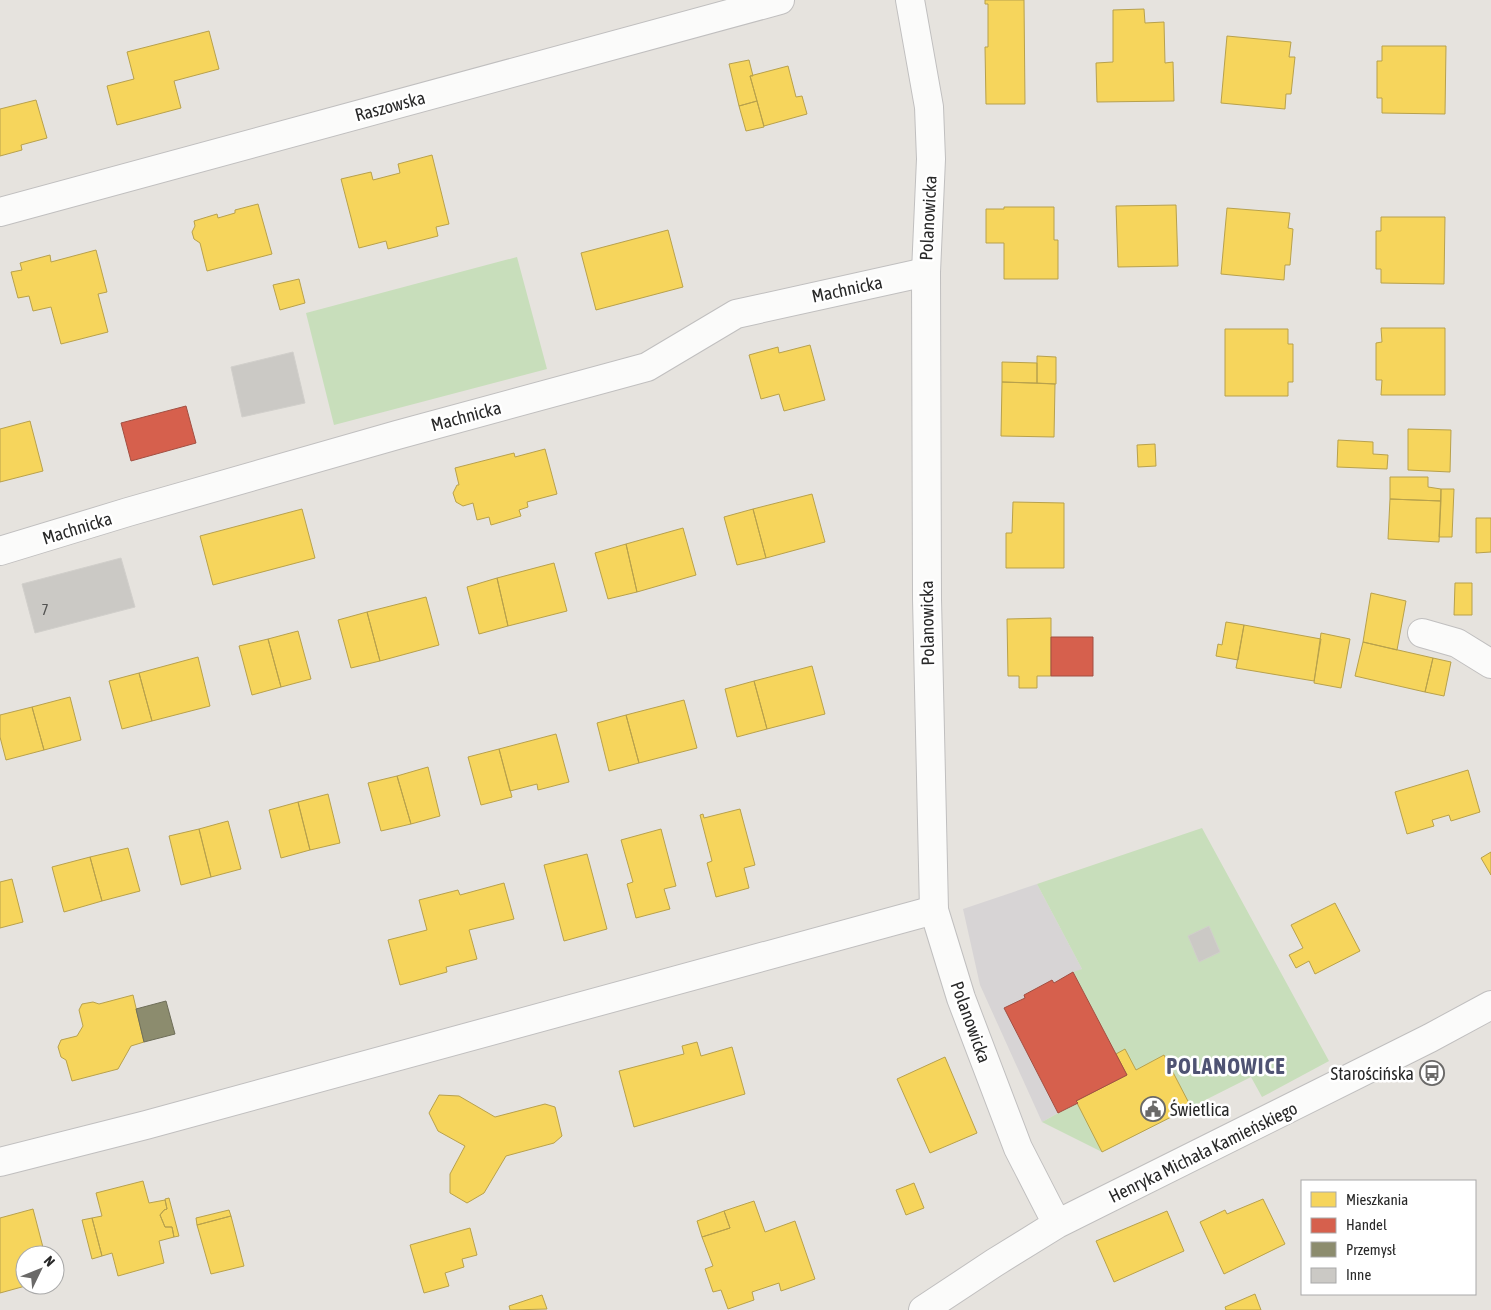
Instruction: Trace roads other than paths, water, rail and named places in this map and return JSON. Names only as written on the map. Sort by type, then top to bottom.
[{"type":"street","name":"Raszowska","points":[[0,212],[780,0]]},
{"type":"street","name":"Polanowicka","points":[[910,0],[929,107],[931,159],[926,272],[927,599],[934,910],[961,998],[1018,1148],[1057,1224]]},
{"type":"street","name":"Machnicka","points":[[0,551],[396,435],[647,367],[736,314],[926,272]]},
{"type":"street","points":[[1422,633],[1457,643],[1491,664]]},
{"type":"street","points":[[0,1162],[146,1125],[934,910]]},
{"type":"street","name":"Henryka Michała Kamieńskiego","points":[[923,1310],[1057,1224],[1430,1038],[1491,1005]]},
{"type":"place","name":"Starościńska","points":[[1432,1073]]},
{"type":"place","name":"Świetlica","points":[[1153,1109]]},
{"type":"district","name":"POLANOWICE","points":[[1226,1066]]}]
